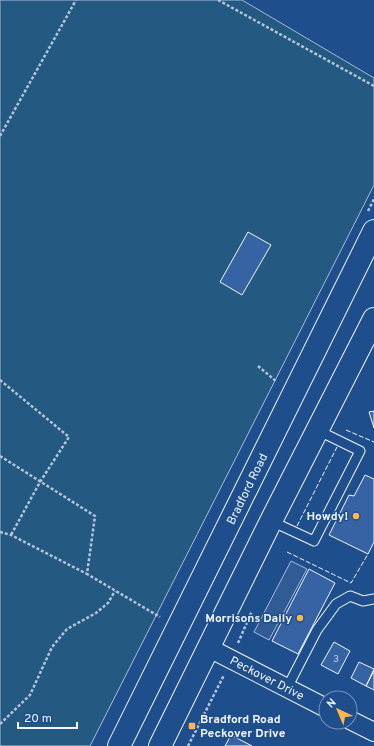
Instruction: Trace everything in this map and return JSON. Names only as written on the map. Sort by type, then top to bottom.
[{"type":"highway","name":"Bradford Road","points":[[119,746],[374,231]]},
{"type":"highway","points":[[160,746],[317,430],[371,332]]},
{"type":"street","name":"Peckover Drive","points":[[209,648],[318,704]]},
{"type":"street","points":[[358,724],[374,732]]},
{"type":"lane","points":[[271,521],[314,541],[360,451],[317,430]]},
{"type":"lane","points":[[287,688],[317,630],[336,604],[350,596],[363,601],[374,600]]},
{"type":"path","points":[[0,136],[76,0]]},
{"type":"path","points":[[218,0],[374,86]]},
{"type":"path","points":[[258,366],[280,384]]},
{"type":"path","points":[[0,380],[69,437],[40,482],[11,535]]},
{"type":"path","points":[[0,456],[95,516],[87,574]]},
{"type":"path","points":[[0,532],[11,535],[87,574],[178,627]]},
{"type":"path","points":[[0,724],[30,695],[52,647],[67,629],[108,603],[116,591]]},
{"type":"shaded area","points":[[0,0],[242,0],[374,78],[374,185],[90,746],[0,746]]},
{"type":"shaded area","points":[[291,561],[307,569],[269,640],[254,632]]},
{"type":"building","points":[[248,232],[271,245],[242,295],[220,282]]},
{"type":"building","points":[[374,411],[374,428],[369,412]]},
{"type":"building","name":"Howdy!","points":[[365,475],[374,479],[374,542],[368,554],[329,535],[349,495],[354,496]]},
{"type":"building","name":"Morrisons Daily","points":[[309,569],[335,583],[298,654],[272,641]]},
{"type":"building","points":[[334,642],[350,651],[338,674],[321,665]]},
{"type":"building","points":[[359,662],[374,669],[366,686],[351,678]]},
{"type":"building","points":[[374,671],[374,690],[366,686]]},
{"type":"building","points":[[231,735],[252,746],[225,746]]},
{"type":"fence","points":[[346,430],[374,442]]},
{"type":"fence","points":[[297,526],[337,447]]},
{"type":"fence","points":[[287,552],[351,583],[368,554]]},
{"type":"place","name":"Howdy!","points":[[356,516]]},
{"type":"place","name":"Morrisons Daily","points":[[300,618]]},
{"type":"place","name":"Bradford Road Peckover Drive","points":[[192,726]]}]
